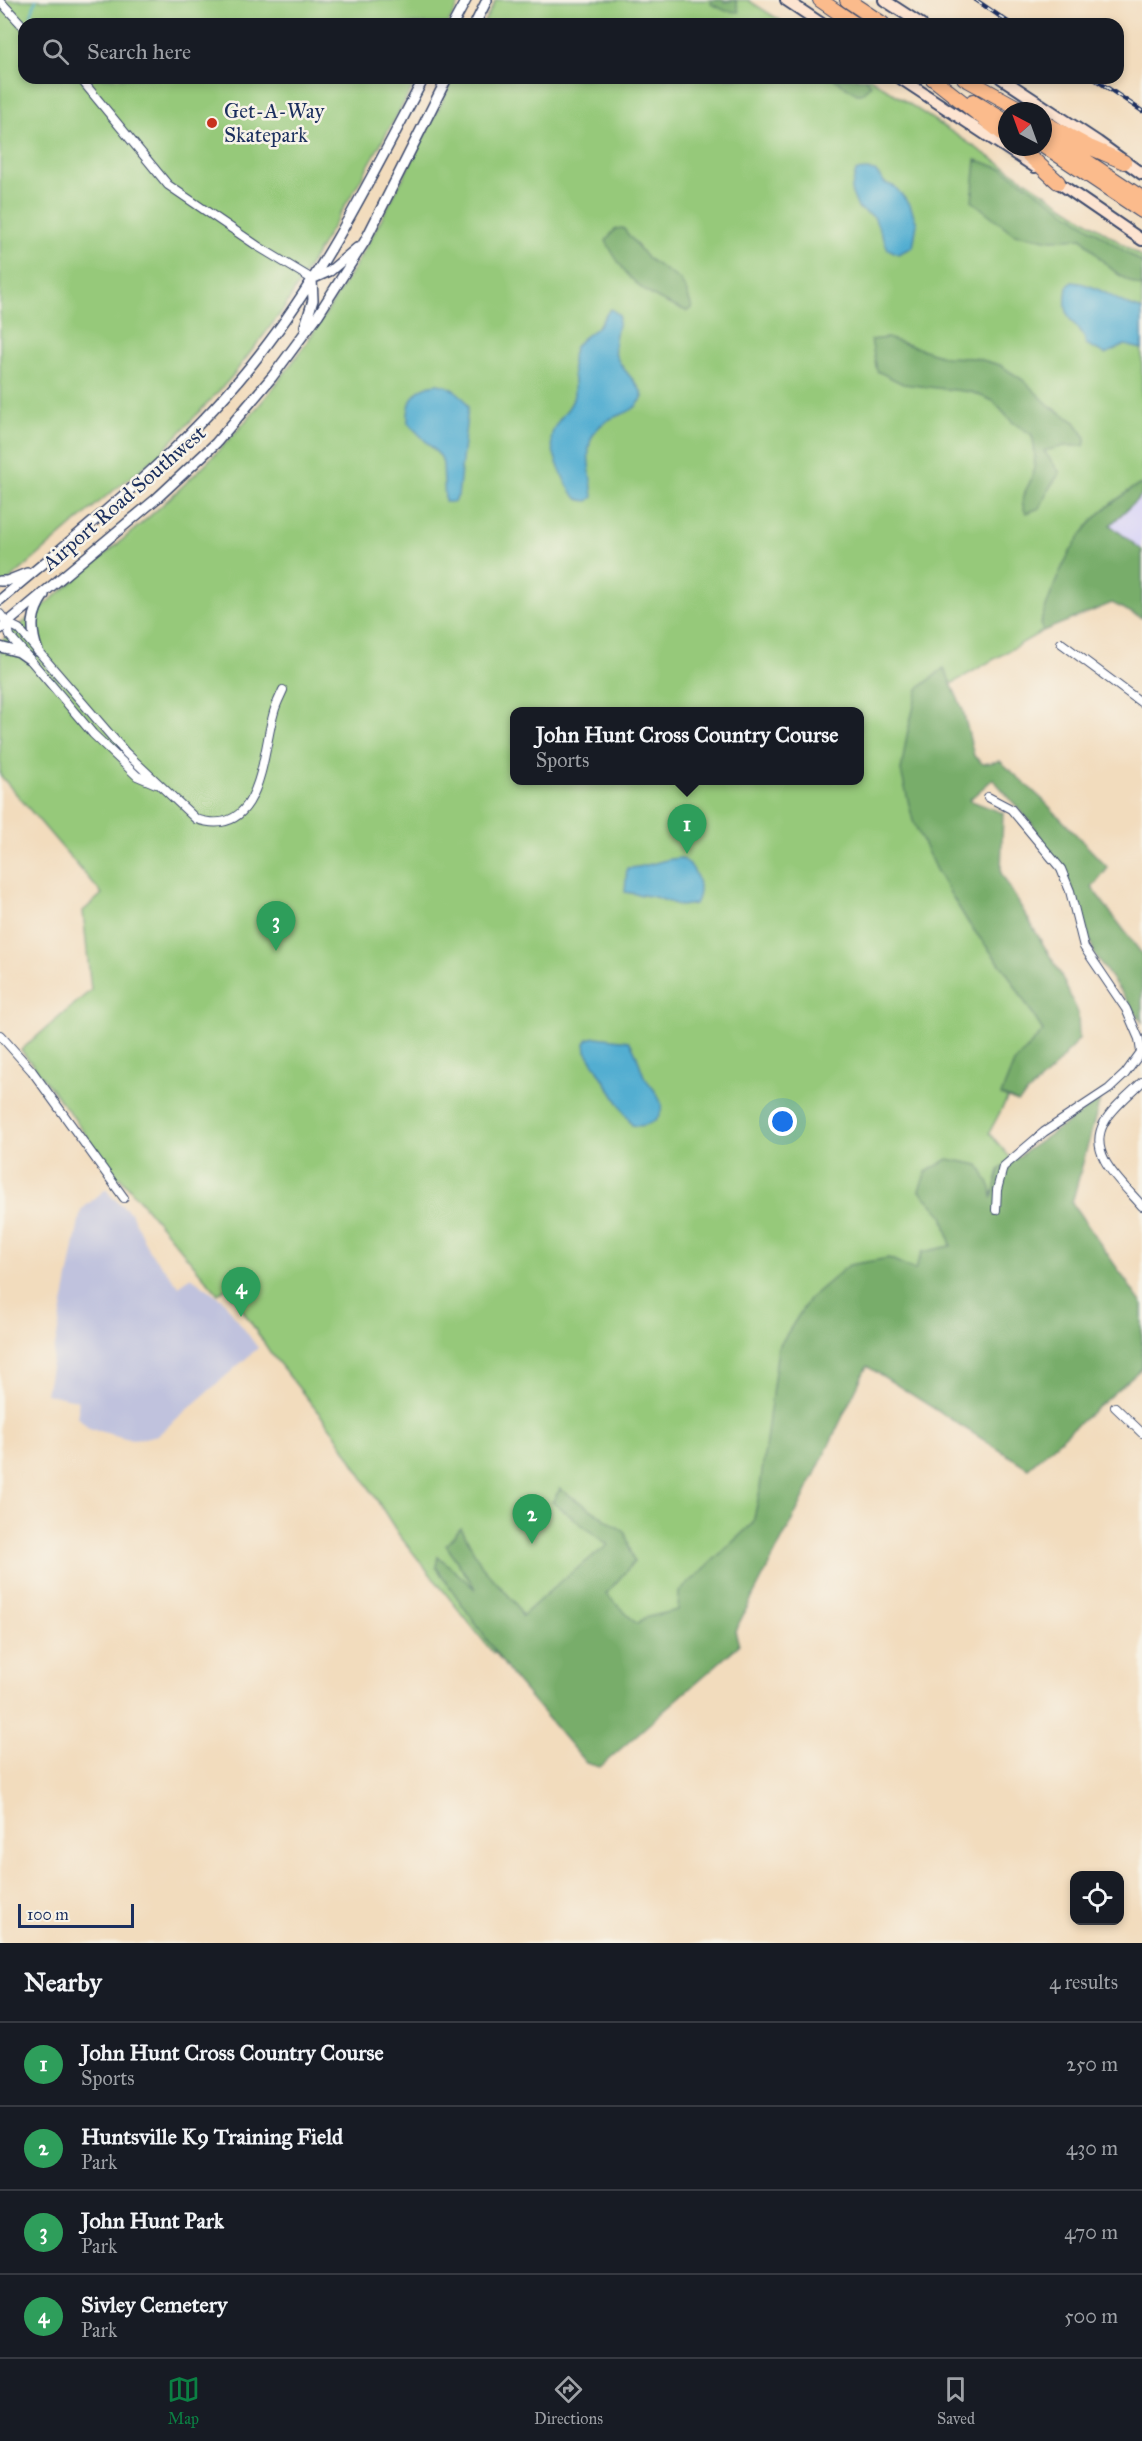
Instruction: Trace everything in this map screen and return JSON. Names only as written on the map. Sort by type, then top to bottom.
[{"type":"highway","points":[[820,0],[846,18]]},
{"type":"highway","points":[[847,0],[874,18]]},
{"type":"highway","points":[[941,84],[998,130]]},
{"type":"highway","points":[[944,84],[998,117]]},
{"type":"highway","points":[[972,84],[998,102]]},
{"type":"highway","points":[[974,84],[1007,102]]},
{"type":"highway","points":[[1052,127],[1089,147],[1124,162]]},
{"type":"highway","points":[[1052,138],[1142,198]]},
{"type":"highway","points":[[1052,152],[1142,211]]},
{"type":"highway","points":[[1030,156],[1058,182]]},
{"type":"main road","points":[[786,0],[813,18]]},
{"type":"main road","points":[[884,0],[912,18]]},
{"type":"main road","points":[[909,84],[1142,240]]},
{"type":"main road","points":[[1010,84],[1142,174]]},
{"type":"street","points":[[456,18],[466,0]]},
{"type":"street","points":[[478,18],[487,0]]},
{"type":"street","points":[[0,1],[18,20]]},
{"type":"street","points":[[85,84],[168,185],[250,242],[312,279]]},
{"type":"street","name":"Airport Road Southwest","points":[[0,600],[133,488],[200,424],[261,353],[312,279],[351,214],[421,84]]},
{"type":"street","name":"Airport Road Southwest","points":[[4,626],[156,499],[216,443],[272,377],[301,338],[365,241],[444,84]]},
{"type":"street","points":[[312,279],[330,272],[365,241]]},
{"type":"street","points":[[301,338],[314,300],[312,279]]},
{"type":"street","points":[[0,581],[7,581],[37,568]]},
{"type":"street","points":[[38,651],[33,638],[32,622],[35,610],[52,585]]},
{"type":"street","points":[[0,614],[10,636],[111,752],[137,776],[158,785]]},
{"type":"street","points":[[4,626],[19,629],[105,730],[158,785],[196,819],[218,822],[232,819],[245,808],[256,792],[274,709],[283,690]]},
{"type":"street","points":[[1061,644],[1142,702]]},
{"type":"street","points":[[0,647],[19,652],[29,658]]},
{"type":"street","points":[[988,797],[1011,809],[1061,869],[1070,891],[1084,947],[1126,1010],[1141,1040],[1142,1052],[1125,1074],[1109,1089],[1044,1132],[1003,1167],[997,1190],[996,1210]]},
{"type":"street","points":[[0,1035],[32,1071],[124,1198]]},
{"type":"street","points":[[1142,1082],[1103,1123],[1098,1142],[1104,1161],[1142,1206]]},
{"type":"street","points":[[1116,1407],[1142,1433]]},
{"type":"shaded area","points":[[1142,495],[1142,550],[1110,525]]},
{"type":"shaded area","points":[[106,1189],[131,1213],[149,1251],[179,1286],[191,1277],[223,1300],[258,1348],[158,1435],[144,1438],[129,1439],[89,1428],[78,1417],[78,1400],[46,1394],[81,1210]]},
{"type":"green space","points":[[0,0],[461,0],[451,18],[18,18],[18,84],[415,84],[283,310],[230,379],[158,456],[104,498],[0,588]]},
{"type":"green space","points":[[496,0],[748,0],[776,18],[486,18]]},
{"type":"green space","points":[[711,0],[723,0],[724,2],[736,0],[739,12],[726,11],[711,4]]},
{"type":"green space","points":[[451,84],[879,84],[1142,257],[1142,495],[1106,529],[1043,631],[923,700],[1058,1003],[989,1133],[1028,1178],[944,1273],[842,1306],[735,1631],[635,1627],[607,1597],[609,1546],[493,1653],[399,1535],[334,1432],[270,1352],[238,1303],[226,1288],[218,1294],[120,1177],[116,1179],[74,1118],[21,1050],[91,990],[83,911],[102,894],[0,775],[0,642],[169,499],[232,436],[261,403],[317,327],[343,287]]},
{"type":"green space","points":[[842,84],[871,85],[861,94],[857,94]]},
{"type":"green space","points":[[976,160],[1003,169],[1142,263],[1142,287],[1116,273],[1082,238],[1052,240],[1014,234],[972,201]]},
{"type":"green space","points":[[623,228],[647,258],[680,280],[692,308],[687,311],[659,300],[629,277],[606,241],[615,229]]},
{"type":"green space","points":[[887,338],[946,357],[975,358],[1000,365],[1023,380],[1050,406],[1075,422],[1086,438],[1084,446],[1065,446],[1044,451],[1060,473],[1040,508],[1026,513],[1022,501],[1034,468],[1035,454],[1032,435],[1012,422],[993,401],[971,392],[903,384],[877,371],[871,340]]},
{"type":"green space","points":[[1142,484],[1142,495],[1110,525],[1142,550],[1142,618],[1112,603],[1043,631],[1040,624],[1061,569],[1080,537],[1105,508]]},
{"type":"green space","points":[[944,668],[963,710],[974,756],[983,764],[1000,761],[1042,799],[1108,868],[1092,888],[1142,954],[1142,1022],[1095,955],[1074,893],[1032,824],[993,779],[969,800],[1003,813],[1001,873],[1060,973],[1078,1013],[1079,1039],[1052,1070],[1018,1102],[1001,1095],[1014,1063],[1043,1031],[1007,973],[969,924],[936,870],[913,821],[901,771],[918,689]]},
{"type":"green space","points":[[1100,1100],[1072,1203],[1142,1304],[1142,1368],[1028,1468],[867,1366],[800,1505],[735,1631],[739,1645],[600,1767],[586,1763],[512,1676],[436,1567],[438,1556],[476,1590],[446,1545],[461,1528],[482,1566],[516,1604],[522,1616],[563,1579],[608,1545],[552,1502],[560,1489],[625,1532],[634,1562],[606,1594],[637,1624],[644,1618],[678,1610],[679,1592],[753,1523],[759,1495],[778,1348],[809,1299],[849,1265],[889,1258],[915,1270],[922,1252],[951,1246],[943,1216],[919,1190],[926,1172],[948,1159],[979,1165],[991,1188],[992,1198],[999,1170]]},
{"type":"water","points":[[856,171],[875,171],[885,183],[895,187],[910,205],[917,224],[913,247],[898,254],[888,249],[874,217],[858,208],[851,191]]},
{"type":"water","points":[[1072,282],[1093,287],[1142,310],[1142,349],[1125,345],[1105,354],[1086,344],[1083,335],[1067,311],[1067,287]]},
{"type":"water","points":[[611,309],[619,315],[614,343],[615,353],[621,366],[638,386],[643,397],[632,410],[604,422],[596,430],[589,449],[593,497],[588,501],[580,500],[567,485],[555,457],[551,440],[556,424],[573,399],[572,355],[574,349],[581,339],[597,327]]},
{"type":"water","points":[[437,384],[455,391],[468,407],[458,496],[454,502],[445,502],[441,457],[408,423],[409,408],[414,396],[423,388]]},
{"type":"water","points":[[682,858],[692,867],[698,879],[699,891],[695,904],[681,906],[655,897],[625,892],[627,868]]},
{"type":"water","points":[[596,1037],[629,1041],[632,1045],[644,1076],[661,1103],[660,1115],[651,1123],[632,1125],[586,1051],[585,1043],[588,1039]]},
{"type":"waterway","points":[[31,15],[36,0]]},
{"type":"railway","points":[[976,0],[1002,18]]},
{"type":"railway","points":[[1102,84],[1142,111]]},
{"type":"place","name":"Get-A-Way Skatepark","points":[[212,123]]},
{"type":"place","name":"John Hunt Cross Country Course","points":[[687,854]]},
{"type":"place","name":"John Hunt Park","points":[[276,951]]},
{"type":"place","name":"Sivley Cemetery","points":[[241,1317]]},
{"type":"place","name":"Huntsville K9 Training Field","points":[[532,1544]]}]
